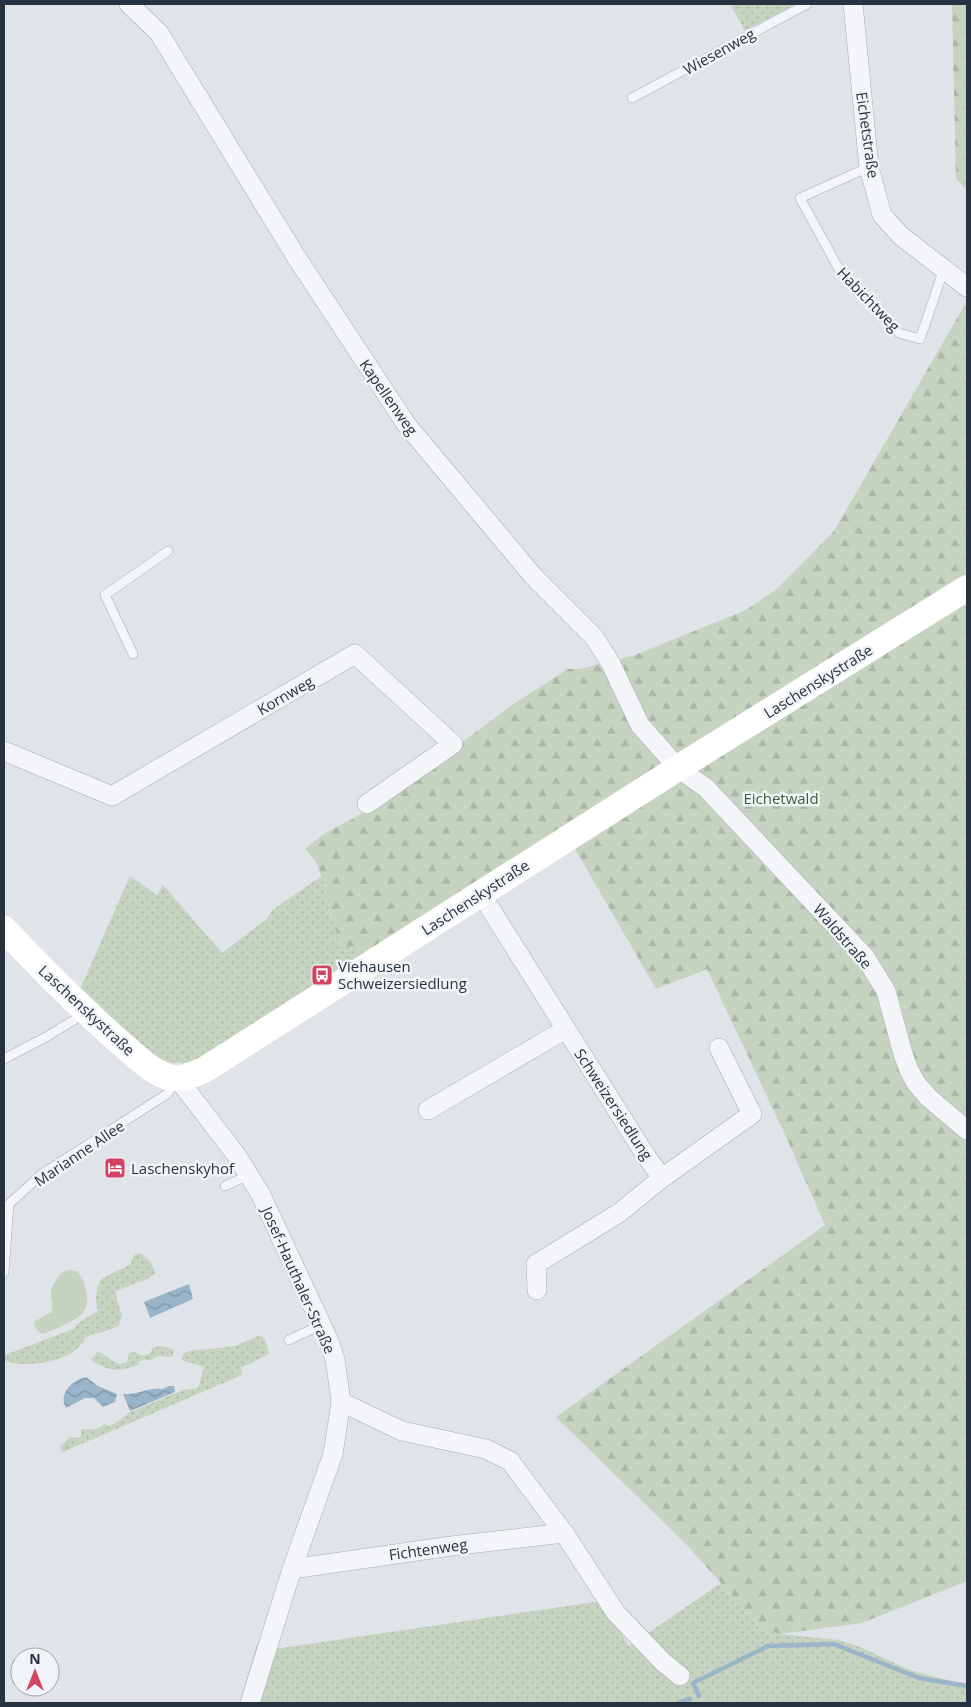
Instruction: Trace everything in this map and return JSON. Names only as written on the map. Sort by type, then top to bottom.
[{"type":"street","name":"Kapellenweg","points":[[130,4],[159,33],[295,255],[406,424],[534,577],[594,638],[611,664],[640,725],[678,768]]},
{"type":"street","name":"Eichetstraße","points":[[853,4],[870,167],[882,215],[901,236],[967,287]]},
{"type":"street","name":"Laschenskystraße","points":[[4,929],[86,1012],[154,1070],[166,1077],[178,1079],[189,1076],[204,1070],[678,768],[967,588]]},
{"type":"street","name":"Kornweg","points":[[4,751],[112,796],[355,654],[453,744],[368,804]]},
{"type":"street","name":"Waldstraße","points":[[678,768],[706,788],[865,957],[886,991],[903,1054],[916,1083],[929,1098],[967,1130]]},
{"type":"street","name":"Schweizersiedlung","points":[[481,894],[646,1156],[662,1178]]},
{"type":"street","points":[[428,1110],[566,1029]]},
{"type":"street","points":[[537,1290],[536,1264],[619,1213],[662,1178],[752,1114],[719,1048]]},
{"type":"street","name":"Josef-Hauthaler-Straße","points":[[178,1079],[238,1156],[261,1194],[335,1359],[341,1402],[333,1454],[292,1569],[250,1703]]},
{"type":"street","points":[[341,1402],[402,1431],[486,1449],[510,1461],[564,1533],[616,1613],[657,1656],[680,1676]]},
{"type":"street","name":"Fichtenweg","points":[[292,1569],[451,1546],[564,1533]]},
{"type":"lane","name":"Wiesenweg","points":[[632,98],[807,4]]},
{"type":"lane","name":"Habichtweg","points":[[870,167],[800,198],[840,271],[900,334],[920,339],[944,269]]},
{"type":"lane","points":[[133,654],[105,594],[168,551]]},
{"type":"lane","points":[[4,1059],[46,1037],[86,1012]]},
{"type":"lane","name":"Marianne Allee","points":[[4,1272],[9,1204],[42,1174],[167,1094],[178,1079]]},
{"type":"lane","points":[[225,1186],[249,1175]]},
{"type":"lane","points":[[289,1340],[321,1325]]},
{"type":"green space","points":[[730,4],[796,4],[745,31]]},
{"type":"green space","points":[[952,4],[967,4],[967,190],[956,179]]},
{"type":"green space","name":"Eichetwald","points":[[967,301],[967,1581],[862,1623],[780,1634],[761,1628],[688,1546],[556,1417],[825,1225],[707,969],[656,989],[563,828],[365,954],[340,942],[316,862],[305,849],[325,833],[354,818],[387,797],[518,701],[568,669],[580,669],[635,655],[746,610],[778,588],[834,531]]},
{"type":"green space","points":[[130,876],[157,895],[163,885],[222,953],[268,918],[272,910],[322,876],[330,913],[340,941],[365,954],[194,1062],[174,1063],[162,1060],[77,996]]},
{"type":"green space","points":[[140,1253],[150,1261],[156,1273],[147,1279],[116,1291],[122,1315],[119,1325],[86,1337],[75,1350],[59,1359],[41,1363],[21,1364],[4,1360],[5,1355],[73,1329],[81,1321],[98,1311],[96,1295],[101,1279],[131,1264],[134,1256]]},
{"type":"green space","points":[[69,1270],[77,1271],[84,1282],[87,1304],[84,1311],[73,1321],[44,1334],[40,1333],[34,1326],[35,1321],[52,1312],[52,1288],[62,1272]]},
{"type":"green space","points":[[260,1335],[265,1339],[269,1354],[241,1368],[242,1375],[63,1452],[60,1447],[70,1437],[80,1438],[82,1429],[97,1429],[104,1424],[109,1426],[119,1421],[128,1413],[183,1390],[198,1388],[204,1367],[181,1360],[184,1353],[236,1346]]},
{"type":"green space","points":[[161,1346],[174,1350],[172,1357],[159,1356],[148,1361],[146,1359],[138,1362],[139,1365],[119,1370],[103,1367],[91,1360],[98,1351],[116,1363],[122,1364],[127,1362],[129,1353],[135,1352],[143,1356],[151,1353],[152,1348]]},
{"type":"green space","points":[[721,1583],[761,1628],[780,1634],[839,1640],[860,1647],[910,1670],[967,1684],[967,1703],[240,1703],[257,1644],[274,1649],[602,1601],[629,1646]]},
{"type":"water","points":[[189,1284],[193,1299],[150,1318],[144,1302]]},
{"type":"water","points":[[86,1377],[98,1386],[117,1394],[115,1402],[103,1407],[94,1398],[85,1398],[66,1408],[64,1398],[68,1388],[71,1384]]},
{"type":"water","points":[[174,1386],[175,1392],[130,1411],[123,1394],[162,1389]]},
{"type":"waterway","points":[[699,1696],[693,1683],[768,1646],[834,1644],[919,1678],[967,1686]]},
{"type":"waterway","points":[[678,1703],[690,1699]]},
{"type":"place","name":"Viehausen Schweizersiedlung","points":[[322,975]]},
{"type":"place","name":"Laschenskyhof","points":[[115,1168]]}]
